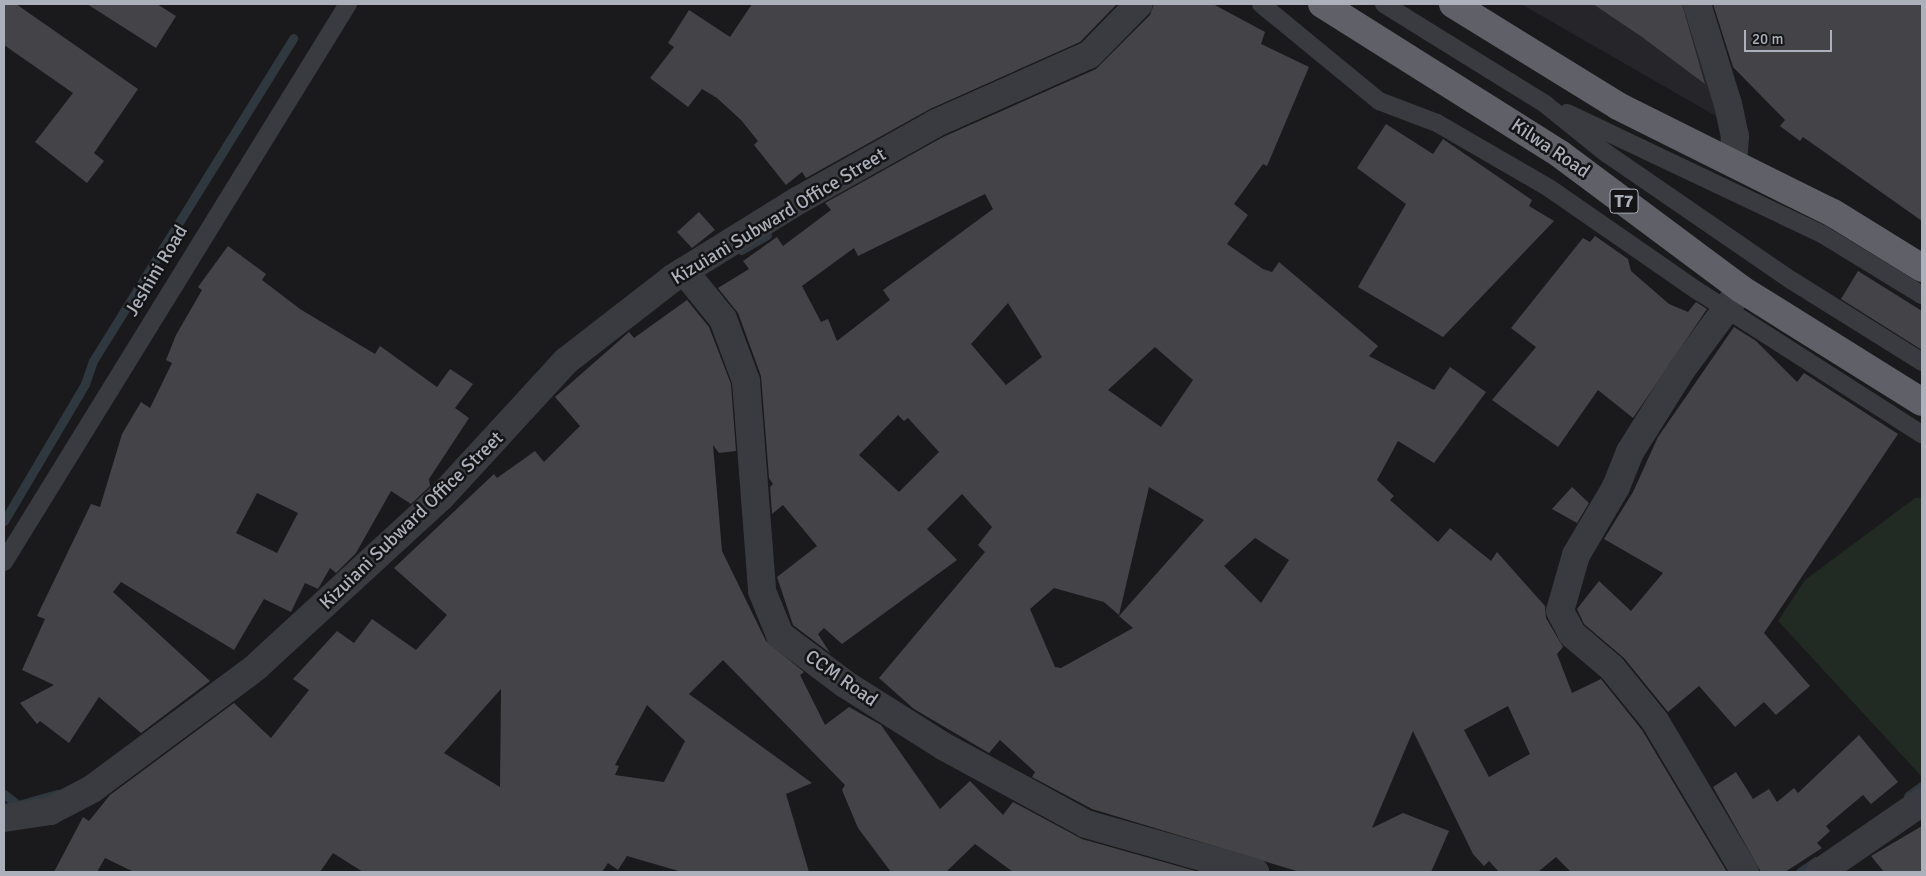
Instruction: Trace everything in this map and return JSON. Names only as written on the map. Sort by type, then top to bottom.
[{"type":"highway","name":"Kilwa Road","points":[[1322,4],[1560,154],[1735,299],[1922,402]]},
{"type":"highway","points":[[1453,4],[1618,106],[1833,213],[1922,268]]},
{"type":"street","name":"Kizuiani Subward Office Street","points":[[4,818],[50,811],[92,789],[256,667],[441,497],[566,361],[684,271],[936,123],[1089,55],[1139,4]]},
{"type":"street","points":[[1697,4],[1728,104],[1735,136],[1733,163]]},
{"type":"street","name":"CCM Road","points":[[684,271],[723,319],[746,381],[762,591],[780,635],[845,684],[944,746],[1086,824],[1255,872]]},
{"type":"street","points":[[1735,299],[1682,369],[1630,452],[1616,487],[1576,555],[1560,611],[1572,634],[1612,668],[1656,721],[1746,872]]},
{"type":"street","points":[[1820,872],[1922,802]]},
{"type":"lane","name":"Jeshini Road","points":[[4,562],[348,4]]},
{"type":"lane","points":[[1261,4],[1379,101],[1437,123],[1735,299],[1922,434]]},
{"type":"lane","points":[[1384,4],[1545,104],[1822,234],[1922,295]]},
{"type":"lane","points":[[1545,104],[1606,153],[1783,275],[1922,362]]},
{"type":"shaded area","points":[[1521,4],[1704,4],[1742,131]]},
{"type":"shaded area","points":[[1915,498],[1922,498],[1922,777],[1778,621],[1805,580]]},
{"type":"building","points":[[4,4],[16,4],[138,89],[94,153],[104,161],[87,183],[35,142],[73,93],[4,45]]},
{"type":"building","points":[[87,4],[157,4],[176,16],[156,48]]},
{"type":"building","points":[[752,4],[1117,4],[1080,42],[930,109],[806,178],[802,172],[786,185],[754,145],[758,141],[741,120],[717,98],[702,89],[688,107],[650,78],[674,47],[668,43],[689,10],[730,37]]},
{"type":"building","points":[[1154,4],[1213,4],[1265,32],[1261,44],[1309,67],[1267,166],[1263,164],[1234,204],[1248,215],[1227,244],[1263,269],[1272,272],[1279,262],[1378,346],[1369,356],[1434,390],[1450,367],[1486,392],[1434,463],[1398,441],[1377,480],[1394,496],[1390,500],[1438,542],[1450,528],[1491,561],[1497,552],[1545,606],[1546,618],[1563,647],[1557,654],[1572,693],[1601,679],[1642,730],[1727,872],[1571,872],[1556,857],[1538,872],[1499,872],[1489,861],[1484,866],[1473,854],[1413,731],[1372,828],[1403,813],[1449,831],[1431,872],[1300,872],[1092,809],[1032,777],[1035,772],[1000,740],[989,753],[914,709],[879,678],[985,552],[978,545],[992,527],[962,494],[927,529],[957,560],[842,644],[824,628],[818,634],[830,653],[793,625],[777,577],[817,546],[783,505],[772,514],[770,487],[773,484],[769,478],[761,376],[738,313],[718,288],[749,269],[743,261],[777,237],[783,246],[831,210],[825,203],[943,137],[1096,69],[1150,15]],"holes":[[[985,194],[993,209],[883,290],[890,300],[837,341],[828,319],[821,322],[802,286],[854,248],[858,256]],[[1008,303],[1042,357],[1006,385],[971,344]],[[1155,347],[1193,380],[1161,427],[1108,390]],[[898,415],[904,421],[908,418],[939,452],[899,492],[859,455]],[[1149,487],[1204,520],[1119,616],[1133,628],[1061,668],[1055,667],[1030,609],[1054,588],[1104,602],[1119,615]],[[1255,538],[1289,560],[1261,603],[1224,566]],[[1508,706],[1530,754],[1489,777],[1464,730]]]},
{"type":"building","points":[[1593,4],[1682,4],[1705,84],[1642,37]]},
{"type":"building","points":[[1713,4],[1922,4],[1922,221],[1803,137],[1800,141],[1780,126],[1785,120],[1733,67]]},
{"type":"building","points":[[1386,124],[1433,154],[1443,139],[1532,200],[1529,206],[1554,221],[1443,337],[1358,287],[1406,204],[1357,168]]},
{"type":"building","points":[[699,212],[715,230],[692,248],[677,232]]},
{"type":"building","points":[[1595,236],[1628,259],[1631,271],[1669,304],[1688,312],[1696,302],[1707,309],[1633,418],[1598,390],[1558,447],[1492,400],[1536,347],[1511,328],[1583,238],[1590,242]]},
{"type":"building","points":[[228,246],[266,274],[262,280],[300,309],[375,354],[380,346],[437,387],[450,369],[473,384],[455,408],[469,418],[429,479],[430,486],[411,504],[391,491],[356,553],[336,573],[330,568],[318,589],[305,583],[291,612],[264,599],[234,650],[121,582],[113,592],[210,681],[141,733],[99,697],[69,743],[40,721],[37,724],[20,703],[54,685],[22,670],[45,619],[37,616],[91,504],[100,507],[122,434],[141,402],[150,408],[172,363],[166,360],[176,335],[202,290],[198,287]],"holes":[[[257,493],[298,513],[277,553],[236,533]]]},
{"type":"building","points":[[1858,271],[1922,311],[1922,350],[1841,299]]},
{"type":"building","points":[[687,300],[709,327],[731,384],[736,451],[719,453],[713,445],[722,551],[766,641],[804,672],[800,675],[825,725],[849,707],[881,725],[940,809],[970,781],[1003,815],[1013,802],[1082,839],[1199,872],[1013,872],[975,844],[946,872],[891,872],[858,828],[842,790],[845,785],[723,660],[689,694],[812,783],[786,794],[809,872],[682,872],[627,856],[618,870],[608,863],[602,872],[363,872],[333,853],[320,872],[134,872],[105,858],[97,872],[54,872],[83,817],[89,821],[110,795],[234,703],[271,738],[309,690],[293,679],[337,631],[354,643],[372,619],[416,650],[447,615],[394,568],[494,474],[497,478],[535,451],[544,462],[580,426],[555,397],[629,332],[634,338]],"holes":[[[501,689],[500,787],[444,753]],[[647,705],[685,741],[664,782],[615,775],[619,766],[615,765]]]},
{"type":"building","points":[[1734,327],[1756,341],[1797,382],[1804,373],[1898,434],[1764,633],[1810,686],[1776,715],[1764,702],[1735,727],[1699,686],[1668,712],[1624,658],[1584,624],[1577,609],[1599,581],[1631,611],[1663,573],[1604,539],[1633,492],[1658,437]]},
{"type":"building","points":[[1572,487],[1589,503],[1577,523],[1552,509]]},
{"type":"building","points":[[1859,735],[1898,782],[1871,804],[1863,795],[1826,826],[1830,831],[1817,843],[1822,848],[1785,872],[1761,872],[1713,787],[1736,772],[1753,799],[1769,789],[1777,802],[1794,788],[1798,793]]},
{"type":"building","points":[[1922,826],[1922,872],[1884,872],[1871,856]]},
{"type":"waterway","points":[[4,521],[85,384],[93,361],[293,38]]},
{"type":"waterway","points":[[741,250],[767,235]]},
{"type":"waterway","points":[[1908,796],[1922,786]]},
{"type":"waterway","points":[[4,794],[18,805],[57,794]]},
{"type":"waterway","points":[[1800,872],[1816,861]]}]
